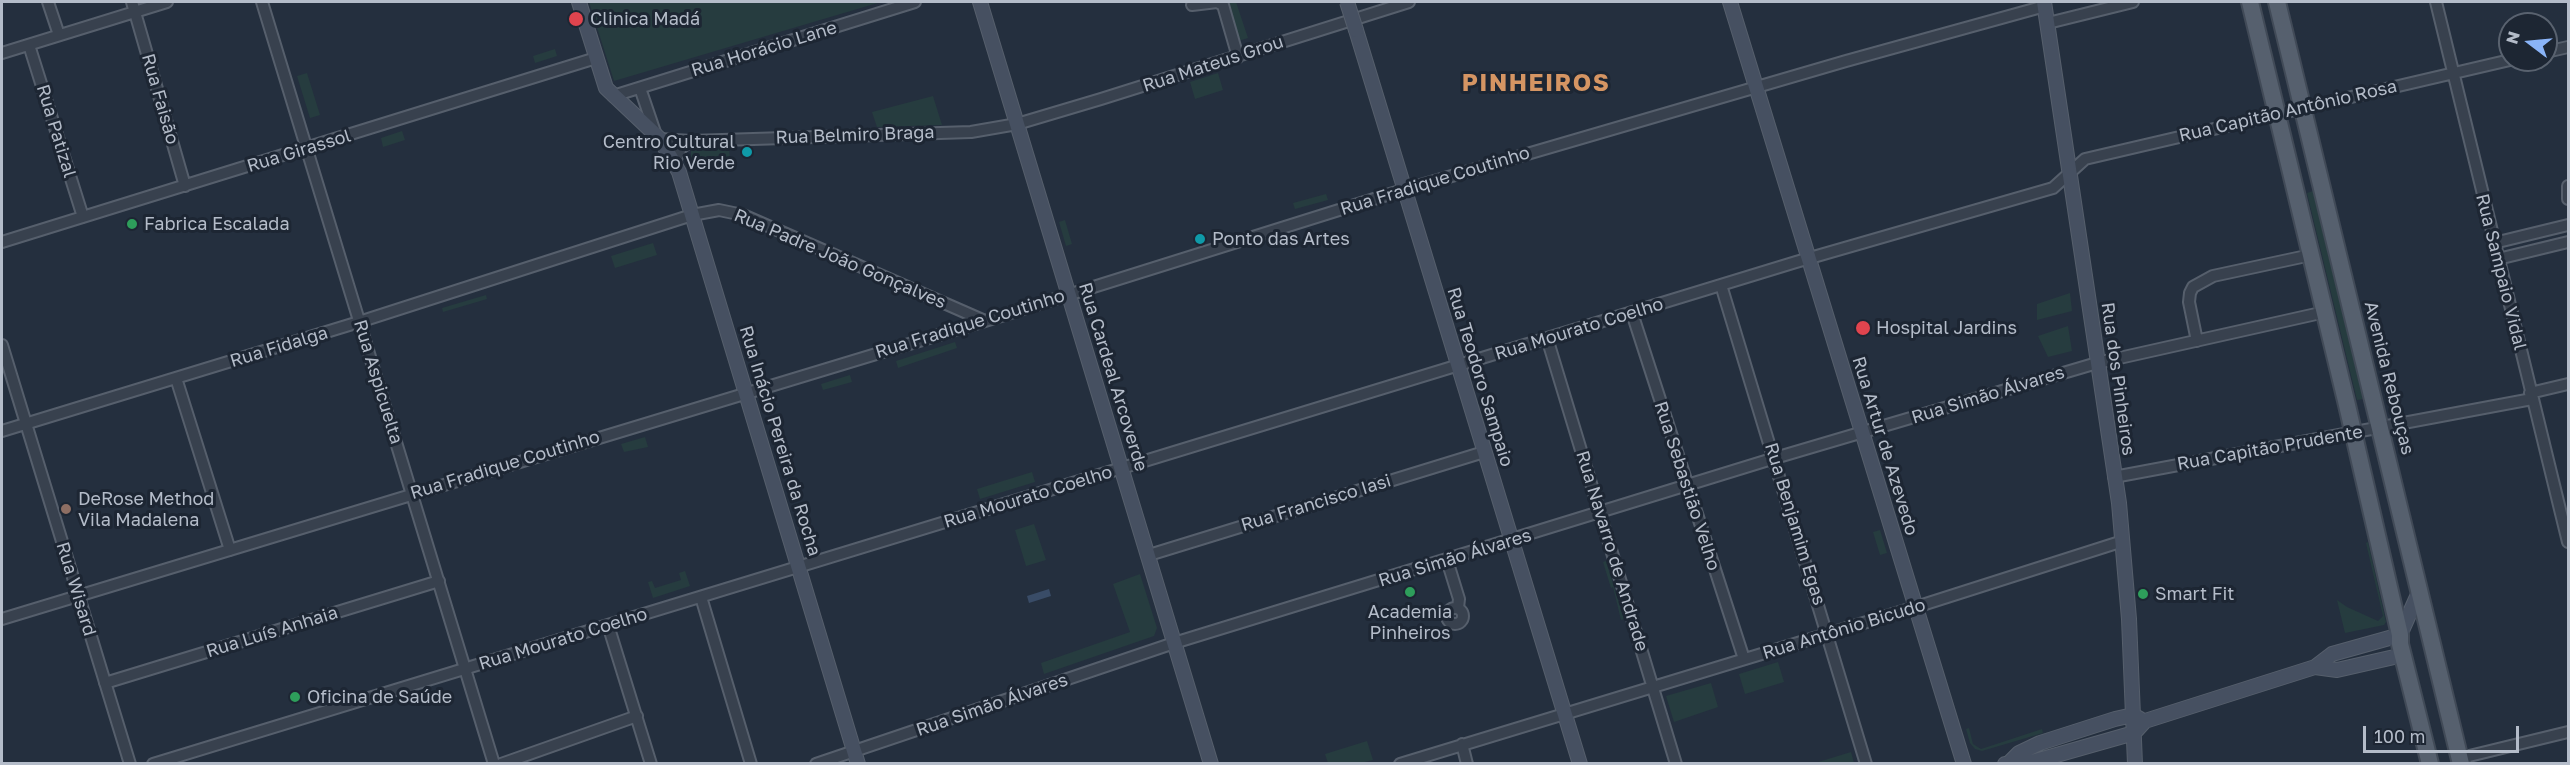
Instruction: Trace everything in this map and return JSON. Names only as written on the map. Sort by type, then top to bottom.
[{"type":"main road","name":"Rua Inácio Pereira da Rocha","points":[[579,2],[606,88],[658,137],[675,161],[856,758]]},
{"type":"main road","name":"Rua Cardeal Arcoverde","points":[[980,2],[1212,764]]},
{"type":"main road","name":"Rua Teodoro Sampaio","points":[[1347,2],[1580,764]]},
{"type":"main road","name":"Rua Artur de Azevedo","points":[[1730,2],[1964,764]]},
{"type":"main road","points":[[2250,2],[2354,433],[2403,655],[2430,764]]},
{"type":"main road","name":"Avenida Rebouças","points":[[2277,2],[2461,761]]},
{"type":"main road","name":"Rua dos Pinheiros","points":[[2044,4],[2123,541],[2139,718]]},
{"type":"main road","points":[[2400,635],[2420,590]]},
{"type":"main road","points":[[2315,668],[2332,654],[2400,635]]},
{"type":"main road","points":[[2400,635],[2405,643],[2419,702]]},
{"type":"main road","points":[[2007,763],[2019,753],[2040,743],[2139,718],[2315,668],[2337,670],[2403,655]]},
{"type":"main road","points":[[2135,764],[2134,733],[2139,718]]},
{"type":"main road","points":[[2007,763],[2032,762],[2134,733]]},
{"type":"street","points":[[48,2],[59,35]]},
{"type":"street","points":[[2,53],[59,35],[133,7],[167,2]]},
{"type":"street","name":"Rua Aspicuelta","points":[[262,2],[494,764]]},
{"type":"street","name":"Rua Horácio Lane","points":[[613,96],[915,2]]},
{"type":"street","points":[[1192,5],[1216,2],[1223,6],[1238,57]]},
{"type":"street","name":"Rua Mateus Grou","points":[[1017,124],[1409,2]]},
{"type":"street","points":[[2048,23],[2133,2]]},
{"type":"street","name":"Rua Sampaio Vidal","points":[[2436,2],[2531,396],[2565,509],[2568,542]]},
{"type":"street","name":"Rua Fradique Coutinho","points":[[2,619],[985,321],[1068,293],[1404,190],[2044,4]]},
{"type":"street","name":"Rua Faisão","points":[[133,7],[184,186]]},
{"type":"street","name":"Rua Patizal","points":[[29,45],[83,218]]},
{"type":"street","name":"Rua Girassol","points":[[2,242],[596,58]]},
{"type":"street","name":"Rua Capitão Antônio Rosa","points":[[2070,172],[2085,159],[2498,63]]},
{"type":"street","name":"Rua Inácio Pereira da Rocha","points":[[640,88],[658,137]]},
{"type":"street","name":"Rua Belmiro Braga","points":[[658,137],[692,141],[971,132],[1017,124]]},
{"type":"street","points":[[675,161],[681,148],[692,141]]},
{"type":"street","name":"Rua Mourato Coelho","points":[[153,764],[1721,285],[2053,188],[2070,172]]},
{"type":"street","points":[[2568,186],[2568,199]]},
{"type":"street","name":"Rua Padre João Gonçalves","points":[[692,215],[719,210],[742,215],[985,321]]},
{"type":"street","name":"Rua Fidalga","points":[[2,431],[359,322],[692,215]]},
{"type":"street","points":[[2494,243],[2568,225]]},
{"type":"street","points":[[2498,259],[2568,242]]},
{"type":"street","points":[[2197,341],[2189,302],[2193,288],[2213,276],[2311,255]]},
{"type":"street","name":"Rua Benjamim Egas","points":[[1721,285],[1866,764]]},
{"type":"street","name":"Rua Sebastião Velho","points":[[1632,312],[1744,659]]},
{"type":"street","name":"Rua Simão Álvares","points":[[816,764],[856,758],[1174,643],[1687,487],[1775,458],[2097,363],[2325,312]]},
{"type":"street","name":"Rua Navarro de Andrade","points":[[1547,338],[1676,764]]},
{"type":"street","name":"Rua Wisard","points":[[2,345],[130,764]]},
{"type":"street","points":[[176,378],[230,549]]},
{"type":"street","name":"Rua Capitão Prudente","points":[[2114,477],[2381,428],[2531,396],[2568,384]]},
{"type":"street","name":"Rua Francisco Iasi","points":[[1149,555],[1484,452]]},
{"type":"street","name":"Rua Antônio Bicudo","points":[[1400,764],[1916,607],[2123,541]]},
{"type":"street","points":[[1447,560],[1459,599],[1458,608]]},
{"type":"street","name":"Rua Luís Anhaia","points":[[105,683],[439,580]]},
{"type":"street","points":[[701,597],[751,764]]},
{"type":"street","points":[[608,625],[651,764]]},
{"type":"street","points":[[501,764],[637,716]]},
{"type":"street","points":[[2461,761],[2568,732]]},
{"type":"street","points":[[1462,744],[1467,764]]},
{"type":"green space","points":[[589,2],[881,2],[614,81]]},
{"type":"green space","points":[[1222,2],[1236,2],[1248,38],[1235,42]]},
{"type":"green space","points":[[555,49],[557,56],[535,63],[533,56]]},
{"type":"green space","points":[[307,73],[320,115],[310,118],[297,76]]},
{"type":"green space","points":[[1218,73],[1223,90],[1195,99],[1190,82]]},
{"type":"green space","points":[[933,96],[942,125],[877,127],[872,112]]},
{"type":"green space","points":[[402,131],[405,140],[383,147],[381,138]]},
{"type":"green space","points":[[729,145],[730,164],[691,166],[691,146]]},
{"type":"green space","points":[[2313,191],[2363,399],[2357,400],[2307,193]]},
{"type":"green space","points":[[1326,194],[1328,200],[1295,209],[1293,203]]},
{"type":"green space","points":[[1065,220],[1072,244],[1066,246],[1059,222]]},
{"type":"green space","points":[[653,243],[657,255],[615,268],[611,256]]},
{"type":"green space","points":[[2070,293],[2072,311],[2037,320],[2037,304]]},
{"type":"green space","points":[[486,295],[487,299],[443,312],[442,308]]},
{"type":"green space","points":[[2068,326],[2072,351],[2048,357],[2038,336]]},
{"type":"green space","points":[[955,342],[957,348],[898,368],[896,361]]},
{"type":"green space","points":[[850,375],[852,382],[823,390],[821,384]]},
{"type":"green space","points":[[645,437],[648,447],[624,452],[621,444]]},
{"type":"green space","points":[[1032,472],[1035,482],[980,499],[977,489]]},
{"type":"green space","points":[[1034,524],[1046,560],[1026,566],[1015,530]]},
{"type":"green space","points":[[1880,530],[1887,553],[1880,555],[1873,532]]},
{"type":"green space","points":[[2368,542],[2386,622],[2384,625],[2345,633],[2337,600],[2378,621],[2383,616],[2366,543]]},
{"type":"green space","points":[[1606,561],[1624,619],[1621,620],[1613,587],[1611,588],[1603,562]]},
{"type":"green space","points":[[685,571],[690,586],[653,598],[648,582],[652,581],[655,588],[681,580],[679,573]]},
{"type":"green space","points":[[1140,574],[1157,628],[1154,636],[1044,674],[1041,663],[1130,632],[1113,584]]},
{"type":"green space","points":[[1778,662],[1784,682],[1745,694],[1739,674]]},
{"type":"green space","points":[[1711,683],[1718,707],[1674,722],[1666,696]]},
{"type":"green space","points":[[1969,728],[1973,744],[1981,749],[2042,729],[2043,733],[1982,751],[1975,749],[1970,743],[1966,729]]},
{"type":"green space","points":[[1367,741],[1373,760],[1361,763],[1328,763],[1325,754]]},
{"type":"green space","points":[[1851,752],[1854,763],[1815,763]]},
{"type":"water","points":[[1049,589],[1051,596],[1029,603],[1027,596]]},
{"type":"place","name":"Clinica Madá","points":[[576,19]]},
{"type":"place","name":"Centro Cultural Rio Verde","points":[[747,152]]},
{"type":"place","name":"Fabrica Escalada","points":[[132,224]]},
{"type":"place","name":"Ponto das Artes","points":[[1200,239]]},
{"type":"place","name":"Hospital Jardins","points":[[1863,328]]},
{"type":"place","name":"DeRose Method Vila Madalena","points":[[66,509]]},
{"type":"place","name":"Academia Pinheiros","points":[[1410,592]]},
{"type":"place","name":"Smart Fit","points":[[2143,594]]},
{"type":"place","name":"Oficina de Saúde","points":[[295,697]]},
{"type":"district","name":"PINHEIROS","points":[[1536,83]]}]
